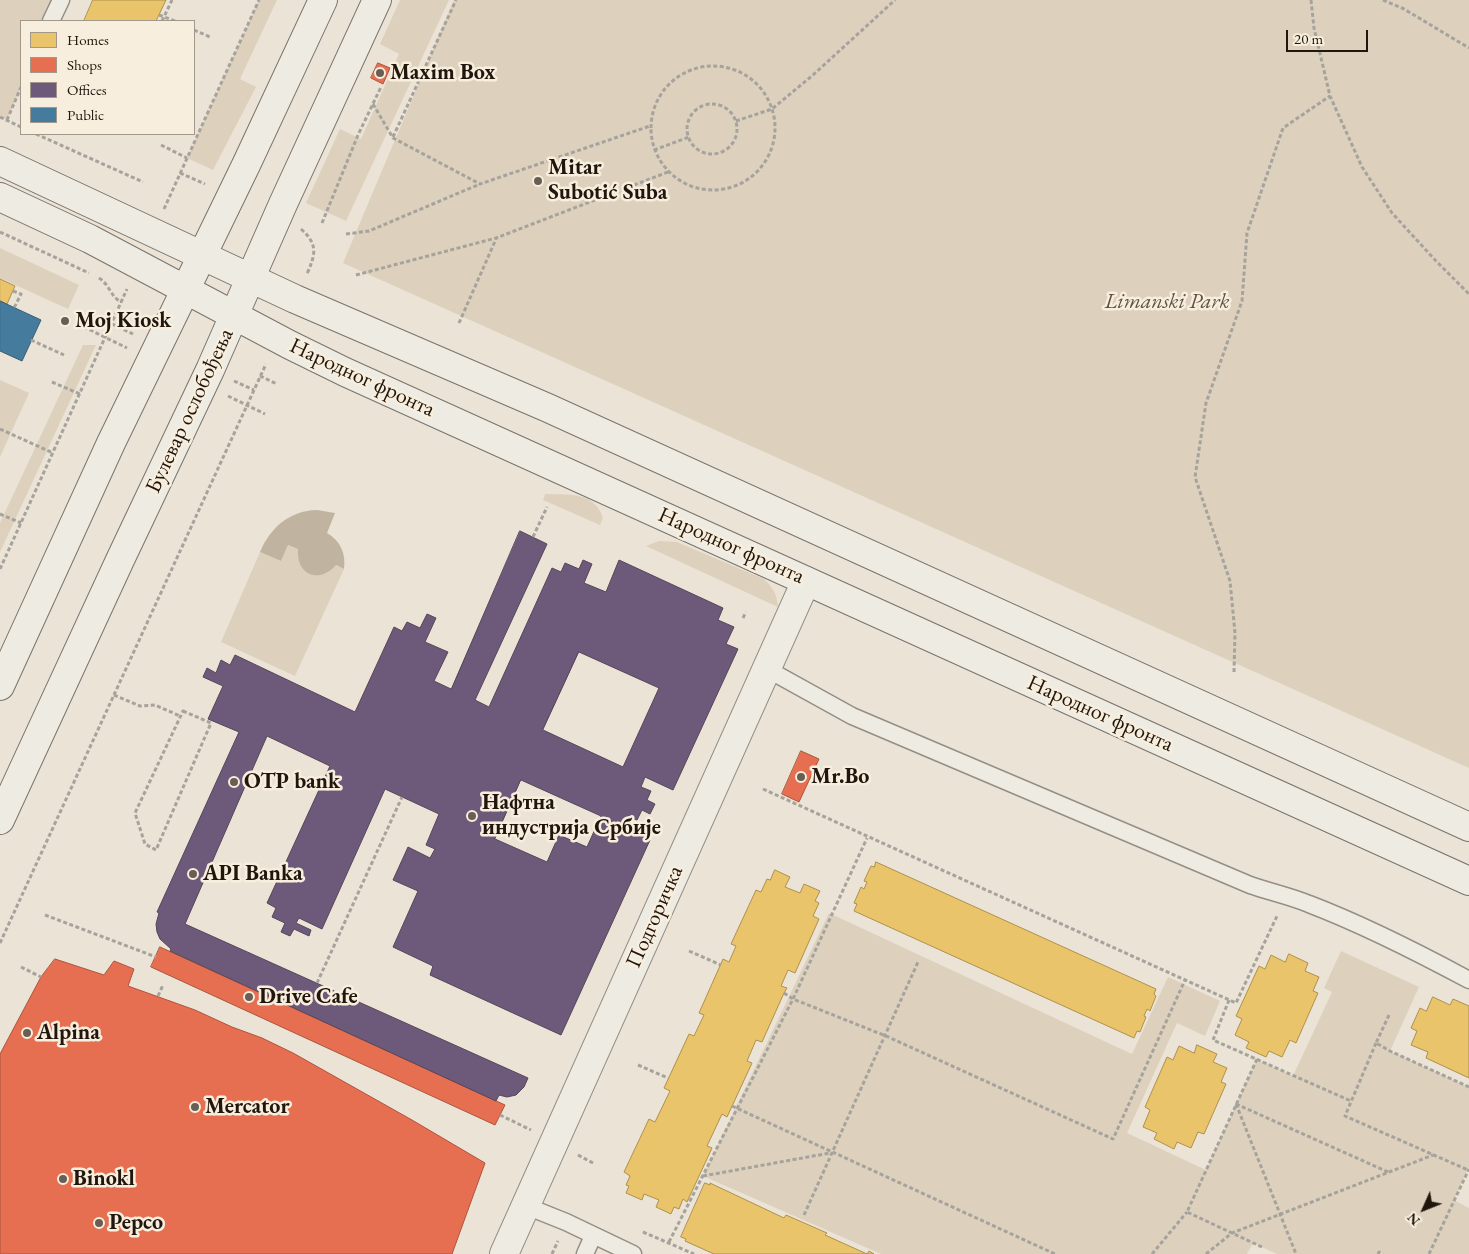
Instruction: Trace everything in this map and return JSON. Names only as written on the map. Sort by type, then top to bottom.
[{"type":"street","points":[[0,686],[111,443],[246,166],[323,0]]},
{"type":"street","name":"Булевар ослобођења","points":[[0,820],[234,316],[287,195],[377,0]]},
{"type":"street","name":"Народног фронта","points":[[0,161],[202,256],[548,408],[1469,827]]},
{"type":"street","name":"Народног фронта","points":[[0,197],[90,239],[234,316],[345,372],[1469,882]]},
{"type":"street","name":"Подгоричка","points":[[504,1254],[806,581]]},
{"type":"lane","points":[[51,20],[61,0]]},
{"type":"lane","points":[[767,669],[852,716],[1250,885],[1307,903],[1331,913],[1418,953],[1469,980]]},
{"type":"lane","points":[[526,1206],[566,1222],[633,1254]]},
{"type":"lane","points":[[585,1254],[593,1236]]},
{"type":"path","points":[[162,20],[172,0]]},
{"type":"path","points":[[153,233],[259,0]]},
{"type":"path","points":[[393,138],[456,0]]},
{"type":"path","points":[[736,121],[772,108],[813,75],[895,0]]},
{"type":"path","points":[[1311,0],[1321,66],[1330,96],[1362,168],[1392,213],[1436,262],[1469,294]]},
{"type":"path","points":[[1383,0],[1404,9],[1469,48]]},
{"type":"path","points":[[159,15],[173,20]]},
{"type":"path","points":[[195,30],[210,37]]},
{"type":"path","points":[[713,66],[732,69],[749,78],[763,91],[772,108],[775,125],[774,142],[768,157],[758,171],[745,182],[730,188],[713,191],[696,189],[681,182],[668,172],[660,162],[654,150],[650,126],[654,107],[662,91],[676,77],[694,68],[713,66]]},
{"type":"path","points":[[322,223],[358,135],[381,87]]},
{"type":"path","points":[[7,120],[20,89]]},
{"type":"path","points":[[1234,672],[1236,633],[1230,581],[1195,478],[1206,403],[1242,300],[1247,233],[1283,128],[1330,96]]},
{"type":"path","points":[[373,104],[393,138],[480,184]]},
{"type":"path","points":[[712,104],[723,107],[732,114],[736,121],[737,132],[735,140],[721,153],[702,152],[692,144],[689,137],[688,126],[690,118],[694,112],[704,106],[712,104]]},
{"type":"path","points":[[0,117],[20,126]]},
{"type":"path","points":[[346,234],[370,231],[480,184],[650,126]]},
{"type":"path","points":[[38,135],[143,182]]},
{"type":"path","points":[[654,150],[689,137]]},
{"type":"path","points":[[162,145],[187,158]]},
{"type":"path","points":[[356,275],[496,238],[668,172]]},
{"type":"path","points":[[0,232],[98,277],[107,285],[114,299],[121,302]]},
{"type":"path","points":[[459,323],[496,238]]},
{"type":"path","points":[[0,569],[139,264]]},
{"type":"path","points":[[13,291],[21,294],[14,308]]},
{"type":"path","points":[[31,340],[64,355]]},
{"type":"path","points":[[0,943],[260,376],[277,384]]},
{"type":"path","points":[[52,382],[80,394]]},
{"type":"path","points":[[0,429],[53,453]]},
{"type":"path","points":[[533,537],[547,507]]},
{"type":"path","points":[[0,514],[21,523]]},
{"type":"path","points":[[743,618],[746,612]]},
{"type":"path","points":[[114,695],[140,706],[155,705],[180,716]]},
{"type":"path","points":[[183,711],[211,723],[156,850],[145,844],[135,813],[180,716],[183,711]]},
{"type":"path","points":[[763,789],[867,838],[1236,1003],[1279,912]]},
{"type":"path","points":[[317,984],[402,797]]},
{"type":"path","points":[[669,1242],[793,998],[867,838]]},
{"type":"path","points":[[45,915],[156,957]]},
{"type":"path","points":[[689,951],[721,965]]},
{"type":"path","points":[[804,1215],[918,962]]},
{"type":"path","points":[[21,967],[41,977]]},
{"type":"path","points":[[784,993],[886,1036],[1113,1138],[1185,980]]},
{"type":"path","points":[[158,996],[163,985]]},
{"type":"path","points":[[1229,1000],[1212,1040],[1351,1101]]},
{"type":"path","points":[[1389,1015],[1345,1116],[1469,1169],[1429,1254]]},
{"type":"path","points":[[1376,1043],[1469,1087]]},
{"type":"path","points":[[1152,1254],[1187,1212],[1257,1059]]},
{"type":"path","points":[[638,1065],[668,1078]]},
{"type":"path","points":[[1236,1104],[1388,1172]]},
{"type":"path","points":[[1236,1104],[1296,1254]]},
{"type":"path","points":[[732,1106],[1055,1254]]},
{"type":"path","points":[[703,1176],[832,1152]]},
{"type":"path","points":[[1206,1254],[1232,1233],[1433,1155]]},
{"type":"path","points":[[1187,1212],[1262,1247]]},
{"type":"path","points":[[1378,1254],[1379,1252],[1383,1254]]},
{"type":"green space","points":[[0,0],[61,0],[52,20],[20,20],[20,90],[7,120],[0,117]]},
{"type":"green space","points":[[259,0],[277,0],[240,79],[256,87],[213,170],[187,158]]},
{"type":"green space","points":[[400,0],[449,0],[346,221],[306,203],[340,129],[361,139],[399,54],[380,44]]},
{"type":"green space","name":"Limanski Park","points":[[454,0],[1469,0],[1469,768],[343,263]]},
{"type":"green space","points":[[0,248],[79,285],[68,309],[0,278]]},
{"type":"green space","points":[[83,345],[96,345],[0,552],[0,523]]},
{"type":"green space","points":[[0,380],[29,393],[0,457]]},
{"type":"green space","points":[[545,494],[572,495],[587,499],[599,509],[603,518],[600,525],[543,500]]},
{"type":"green space","points":[[659,541],[677,542],[764,579],[770,585],[777,598],[778,607],[646,546]]},
{"type":"green space","points":[[288,545],[298,549],[298,558],[335,565],[344,569],[295,676],[221,642],[260,552],[281,561]]},
{"type":"green space","points":[[829,913],[1132,1054],[1168,977],[1220,1001],[1205,1036],[1177,1023],[1127,1133],[1206,1170],[1257,1059],[1293,1076],[1332,992],[1324,988],[1341,951],[1419,987],[1390,1051],[1469,1087],[1469,1167],[1454,1200],[1469,1208],[1469,1254],[1383,1254],[1379,1252],[1378,1254],[1277,1254],[1253,1243],[1247,1254],[881,1254],[703,1176]]},
{"type":"shaded area","points":[[317,510],[335,513],[327,533],[342,548],[344,569],[336,565],[322,574],[310,574],[301,565],[298,558],[298,549],[288,545],[281,561],[260,552],[275,528],[282,522],[298,513]]},
{"type":"building: Homes","points":[[93,0],[166,0],[156,20],[84,20]]},
{"type":"building: Homes","points":[[0,279],[15,286],[7,304],[0,301]]},
{"type":"building: Homes","points":[[876,862],[1156,989],[1154,994],[1156,996],[1150,1011],[1147,1009],[1140,1032],[1137,1031],[1134,1038],[854,911],[857,904],[854,903],[861,887],[864,889],[867,882],[864,881],[871,866],[874,867]]},
{"type":"building: Homes","points":[[775,870],[790,877],[785,887],[800,893],[804,884],[820,891],[815,901],[819,903],[813,916],[819,919],[795,973],[788,970],[781,986],[787,988],[762,1042],[756,1040],[747,1061],[752,1063],[727,1117],[722,1114],[707,1146],[712,1148],[687,1202],[683,1199],[679,1209],[674,1207],[671,1214],[656,1207],[659,1200],[644,1194],[642,1200],[626,1193],[629,1186],[626,1185],[630,1176],[624,1172],[649,1119],[655,1122],[670,1091],[664,1088],[689,1034],[694,1036],[704,1015],[699,1013],[723,959],[729,962],[736,946],[731,944],[756,890],[761,892],[767,879],[770,880]]},
{"type":"building: Homes","points":[[1289,954],[1308,963],[1305,971],[1319,977],[1313,991],[1318,993],[1296,1043],[1290,1040],[1282,1057],[1269,1051],[1266,1057],[1246,1048],[1249,1042],[1235,1035],[1242,1019],[1236,1016],[1259,966],[1265,969],[1271,955],[1285,962]]},
{"type":"building: Homes","points":[[1433,997],[1450,1005],[1453,999],[1469,1006],[1469,1078],[1426,1058],[1428,1052],[1411,1045],[1417,1031],[1411,1028],[1420,1008],[1426,1011]]},
{"type":"building: Homes","points":[[1197,1045],[1217,1054],[1213,1062],[1227,1068],[1221,1082],[1226,1084],[1204,1134],[1198,1132],[1191,1148],[1177,1142],[1174,1149],[1154,1139],[1157,1133],[1143,1127],[1150,1110],[1145,1107],[1167,1057],[1173,1060],[1179,1046],[1194,1053]]},
{"type":"building: Homes","points":[[705,1183],[710,1185],[710,1183],[784,1218],[786,1215],[827,1233],[825,1235],[867,1254],[714,1254],[685,1241],[686,1239],[681,1237]]},
{"type":"building: Shops","name":"Maxim Box","points":[[378,63],[390,68],[383,84],[371,78]]},
{"type":"building: Shops","points":[[801,751],[819,759],[799,802],[782,794]]},
{"type":"building: Shops","points":[[160,947],[505,1105],[495,1125],[151,967]]},
{"type":"building: Shops","name":"Mercator","points":[[55,959],[104,975],[114,961],[134,969],[128,986],[195,1010],[293,1053],[485,1163],[452,1254],[0,1254],[0,1054],[41,977]]},
{"type":"building: Offices","name":"Нафтна индустрија Србије","points":[[520,531],[547,544],[475,700],[489,707],[552,568],[561,572],[565,563],[579,569],[583,560],[592,564],[584,583],[606,592],[619,560],[723,608],[718,620],[734,627],[726,644],[738,649],[673,790],[645,777],[641,787],[651,791],[647,800],[655,804],[650,814],[642,810],[637,820],[628,816],[623,827],[650,840],[561,1035],[430,975],[433,966],[393,947],[418,891],[393,880],[408,847],[430,858],[435,849],[426,845],[439,814],[385,789],[322,929],[299,918],[296,923],[311,930],[309,936],[294,929],[290,936],[281,932],[285,923],[272,917],[276,908],[267,903],[330,766],[267,736],[185,924],[528,1078],[524,1087],[516,1095],[507,1097],[499,1095],[496,1101],[170,951],[171,949],[160,939],[156,924],[159,913],[157,912],[239,732],[208,719],[223,686],[203,677],[207,668],[216,673],[221,660],[230,665],[235,655],[355,712],[394,627],[402,631],[407,622],[420,628],[427,614],[436,618],[425,642],[448,652],[434,681],[451,689]],"holes":[[[579,652],[659,688],[623,767],[543,730]],[[521,780],[601,816],[587,847],[559,835],[547,862],[495,839]]]},
{"type":"building: Public","points":[[0,301],[41,320],[22,361],[0,351]]},
{"type":"place","name":"Maxim Box","points":[[380,73]]},
{"type":"place","name":"Mitar Subotić Suba","points":[[538,181]]},
{"type":"place","name":"Moj Kiosk","points":[[65,321]]},
{"type":"place","name":"Mr.Bo","points":[[801,777]]},
{"type":"place","name":"OTP bank","points":[[234,782]]},
{"type":"place","name":"Нафтна индустрија Србије","points":[[472,816]]},
{"type":"place","name":"API Banka","points":[[193,874]]},
{"type":"place","name":"Drive Cafe","points":[[249,997]]},
{"type":"place","name":"Alpina","points":[[27,1033]]},
{"type":"place","name":"Mercator","points":[[195,1107]]},
{"type":"place","name":"Binokl","points":[[63,1179]]},
{"type":"place","name":"Pepco","points":[[99,1223]]}]
